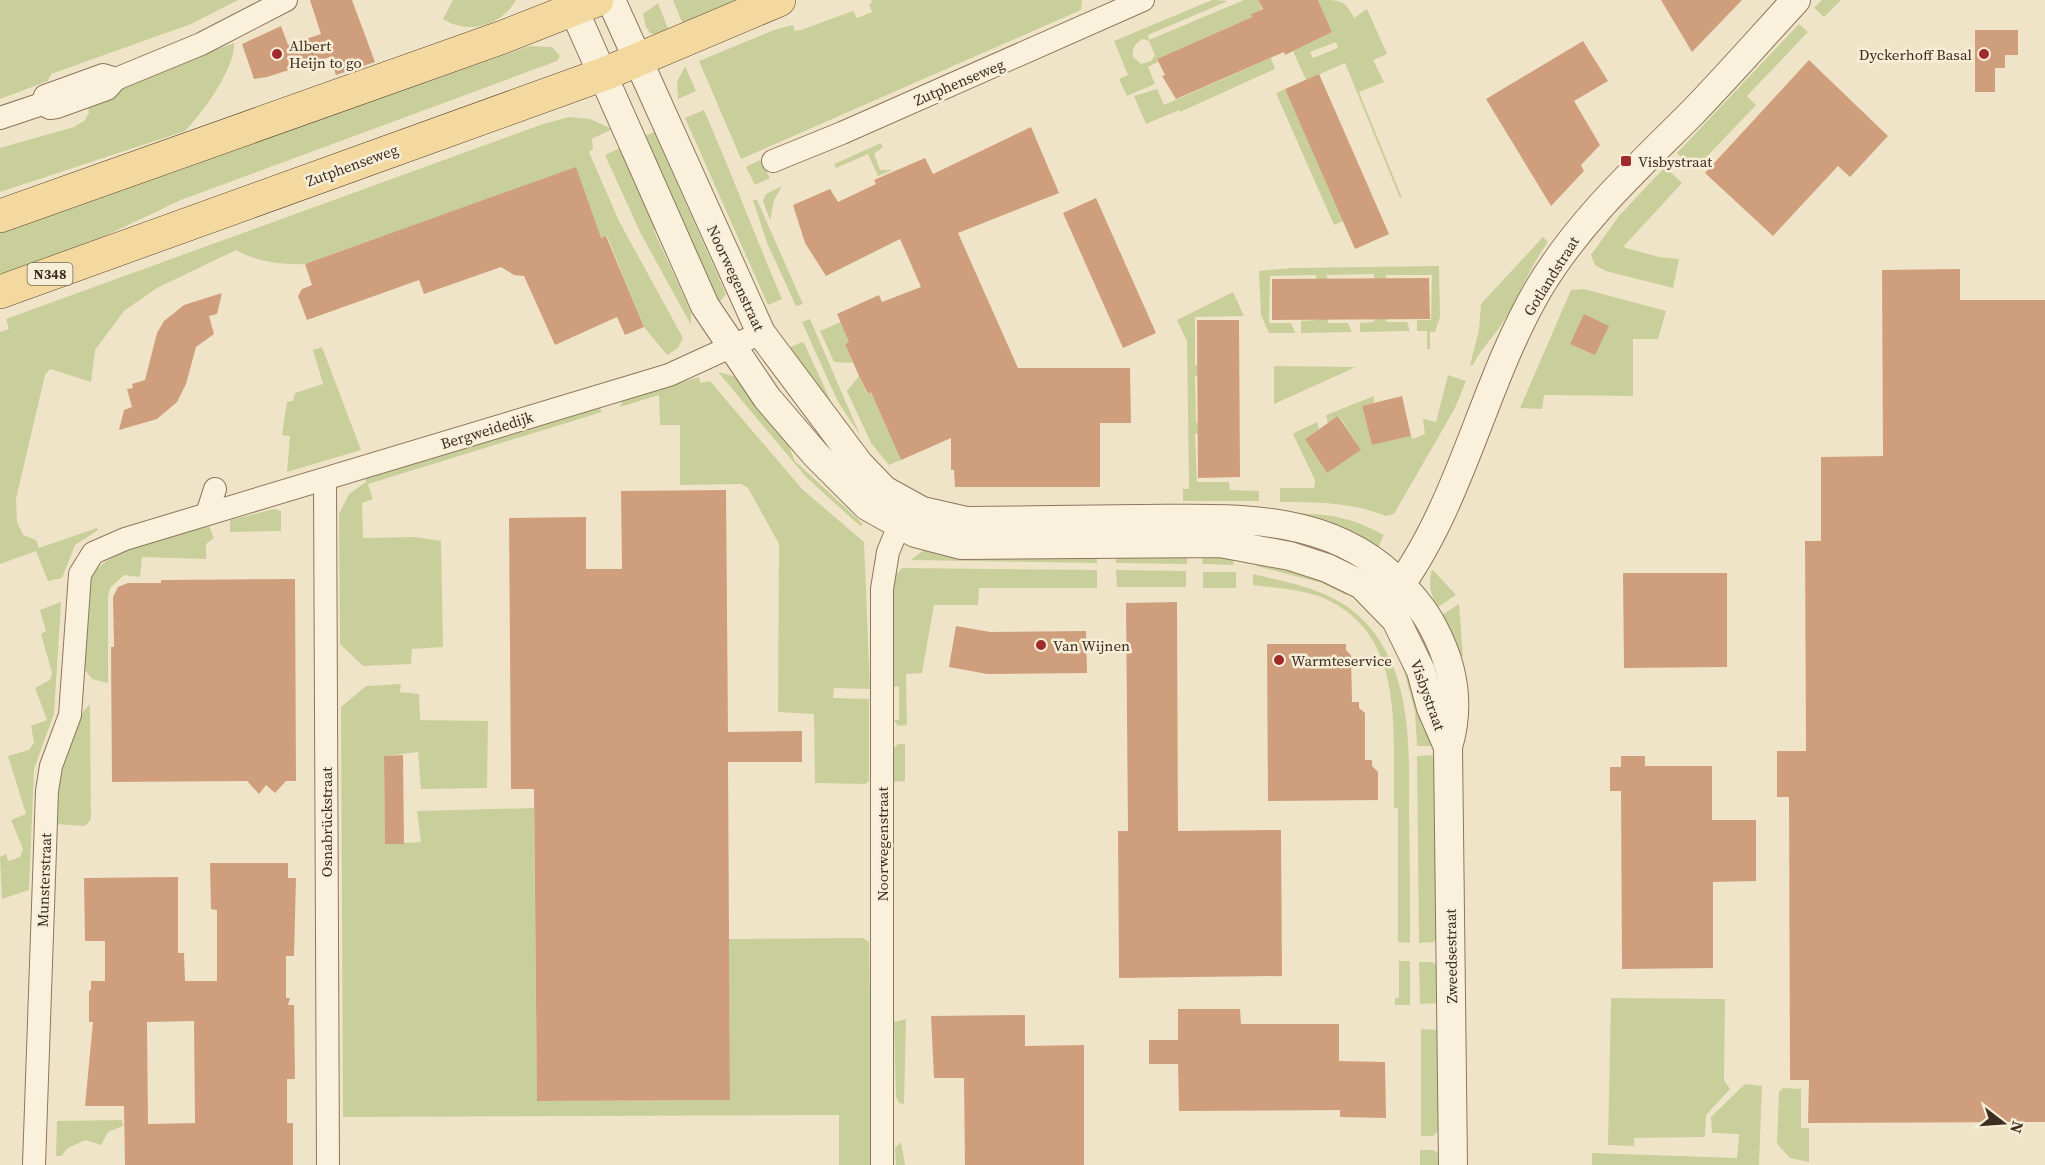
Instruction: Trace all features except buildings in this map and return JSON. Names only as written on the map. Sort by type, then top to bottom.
[{"type":"main road","name":"Zutphenseweg","points":[[0,292],[604,74],[779,0]]},
{"type":"main road","points":[[0,216],[580,3]]},
{"type":"street","points":[[0,118],[42,104],[45,96],[105,82],[201,44],[286,0]]},
{"type":"street","points":[[611,0],[638,59]]},
{"type":"street","name":"Zutphenseweg","points":[[773,161],[1070,35],[1143,0]]},
{"type":"street","name":"Gotlandstraat","points":[[1393,595],[1420,554],[1445,502],[1528,308],[1554,265],[1592,215],[1796,0]]},
{"type":"street","points":[[580,3],[604,74],[705,306],[730,347],[767,398],[816,455],[867,506],[903,515]]},
{"type":"street","name":"Noorwegenstraat","points":[[638,59],[761,333],[859,464],[885,490],[903,515],[888,552],[882,589],[882,1165]]},
{"type":"street","name":"Bergweidedijk","points":[[77,599],[80,574],[93,553],[125,539],[669,375],[761,333]]},
{"type":"street","name":"Osnabrückstraat","points":[[325,480],[328,1165]]},
{"type":"street","points":[[207,514],[215,489]]},
{"type":"street","name":"Visbystraat","points":[[903,515],[932,539],[961,545],[1201,543],[1253,548],[1327,568],[1362,585],[1393,595],[1404,634],[1421,671],[1431,708],[1448,747]]},
{"type":"street","name":"Munsterstraat","points":[[34,1165],[47,791],[51,766],[70,715],[77,599]]},
{"type":"street","name":"Zweedsestraat","points":[[1448,747],[1453,1165]]},
{"type":"green space","points":[[0,0],[238,0],[191,24],[51,74],[48,81],[0,99]]},
{"type":"green space","points":[[453,0],[516,0],[510,9],[493,22],[473,27],[453,24],[443,19]]},
{"type":"green space","points":[[673,0],[755,0],[684,27]]},
{"type":"green space","points":[[871,0],[1082,0],[1081,10],[741,159],[699,61],[774,30],[793,25],[795,31],[801,30],[853,11],[857,18],[872,12],[869,4],[872,3]]},
{"type":"green space","points":[[1212,0],[1228,1],[1148,35],[1149,40],[1244,0],[1258,0],[1262,9],[1251,14],[1252,17],[1157,59],[1158,62],[1148,67],[1155,84],[1127,96],[1119,79],[1128,75],[1114,41]],"holes":[[[1143,39],[1149,41],[1155,55],[1151,61],[1141,64],[1133,57],[1134,48]]]},
{"type":"green space","points":[[1318,0],[1332,0],[1345,4],[1354,18],[1367,9],[1387,54],[1373,60],[1384,82],[1359,92],[1402,198],[1400,198],[1345,63],[1306,80],[1293,51],[1332,32]],"holes":[[[1336,42],[1338,48],[1313,58],[1310,52]]]},
{"type":"green space","points":[[1822,0],[1841,0],[1824,17],[1814,8]]},
{"type":"green space","points":[[658,3],[669,31],[659,35],[650,33],[643,14]]},
{"type":"green space","points":[[1799,24],[1808,32],[1747,96],[1756,105],[1694,170],[1677,153]]},
{"type":"green space","points":[[234,43],[230,64],[217,90],[185,131],[0,192],[0,148],[74,127],[84,121],[89,113],[87,104],[164,68]]},
{"type":"green space","points":[[530,46],[552,47],[560,56],[557,61],[181,200],[75,250],[0,276],[0,231]]},
{"type":"green space","points":[[1271,58],[1275,69],[1180,112],[1179,110],[1146,124],[1134,96],[1157,89],[1164,105]]},
{"type":"green space","points":[[685,66],[696,91],[678,99],[677,82]]},
{"type":"green space","points":[[1285,89],[1343,221],[1334,225],[1276,93]]},
{"type":"green space","points":[[704,110],[782,299],[768,305],[685,118]]},
{"type":"green space","points":[[569,117],[590,119],[612,129],[592,139],[593,149],[589,152],[619,221],[683,338],[678,348],[667,355],[644,327],[607,236],[600,238],[576,168],[305,264],[269,262],[236,250],[157,288],[124,311],[95,350],[91,382],[50,369],[45,375],[16,499],[17,522],[23,535],[36,540],[39,548],[97,528],[98,530],[75,545],[62,578],[48,581],[36,551],[0,564],[0,332],[9,329],[6,319],[543,124]]},
{"type":"green space","points":[[654,132],[726,294],[719,303],[645,136]]},
{"type":"green space","points":[[881,143],[883,147],[874,154],[880,170],[893,170],[878,176],[868,154],[836,168],[834,164]]},
{"type":"green space","points":[[627,145],[660,217],[654,231],[691,312],[691,325],[640,232],[605,155]]},
{"type":"green space","points":[[760,160],[770,178],[755,185],[746,167]]},
{"type":"green space","points":[[1665,167],[1682,183],[1623,247],[1659,257],[1679,259],[1673,288],[1606,271],[1595,265],[1591,255],[1619,216]]},
{"type":"green space","points":[[782,186],[774,200],[770,220],[763,201],[766,194]]},
{"type":"green space","points":[[753,200],[757,200],[803,304],[796,306],[767,243]]},
{"type":"green space","points":[[1543,237],[1548,242],[1510,310],[1473,365],[1470,365],[1479,330],[1481,304]]},
{"type":"green space","points":[[1439,266],[1440,317],[1435,332],[1430,332],[1430,349],[1427,349],[1427,331],[1417,331],[1417,320],[1431,320],[1432,275],[1386,275],[1386,322],[1407,322],[1410,331],[1360,332],[1360,323],[1374,322],[1374,274],[1327,275],[1328,323],[1348,323],[1352,332],[1301,333],[1301,321],[1317,320],[1316,275],[1270,276],[1269,323],[1291,323],[1295,333],[1269,333],[1261,315],[1259,271],[1293,268]]},
{"type":"green space","points":[[1584,289],[1666,311],[1658,339],[1633,339],[1633,396],[1544,395],[1542,409],[1520,408],[1571,290]]},
{"type":"green space","points":[[1233,292],[1244,316],[1195,317],[1195,365],[1236,365],[1236,376],[1195,376],[1196,423],[1239,423],[1239,432],[1195,434],[1197,482],[1229,482],[1230,490],[1259,491],[1259,501],[1183,501],[1183,489],[1189,489],[1187,341],[1177,320]]},
{"type":"green space","points":[[810,319],[860,435],[838,402],[802,322]]},
{"type":"green space","points":[[841,322],[849,342],[845,344],[853,363],[834,362],[820,331]]},
{"type":"green space","points":[[804,343],[834,408],[786,349]]},
{"type":"green space","points":[[322,347],[361,450],[287,472],[290,436],[282,435],[287,402],[293,401],[295,393],[323,384],[313,350]]},
{"type":"green space","points":[[1274,366],[1356,367],[1274,404]]},
{"type":"green space","points":[[718,372],[744,379],[781,426],[795,461],[863,524],[860,526],[806,477]]},
{"type":"green space","points":[[1448,375],[1466,381],[1455,408],[1394,514],[1386,516],[1360,508],[1334,504],[1280,502],[1280,488],[1314,488],[1315,480],[1293,434],[1317,422],[1319,429],[1305,439],[1328,472],[1361,450],[1339,416],[1328,423],[1326,415],[1374,396],[1374,403],[1362,406],[1372,445],[1411,436],[1413,439],[1425,434],[1423,419],[1436,422]]},
{"type":"green space","points":[[859,376],[867,394],[871,392],[901,460],[889,465],[871,443],[847,391]]},
{"type":"green space","points":[[699,377],[700,383],[710,381],[802,489],[864,542],[870,689],[834,688],[833,698],[869,699],[869,781],[865,784],[815,783],[814,714],[778,712],[779,544],[748,488],[741,484],[680,485],[680,425],[660,425],[659,395],[620,407],[623,400]]},
{"type":"green space","points":[[599,406],[602,412],[368,484],[373,499],[362,503],[363,538],[415,537],[441,541],[443,647],[412,649],[411,664],[363,666],[340,644],[339,514],[349,494],[366,482],[365,477]]},
{"type":"green space","points":[[274,509],[281,511],[281,531],[230,532],[230,520]]},
{"type":"green space","points":[[1281,513],[1334,516],[1358,523],[1384,535],[1378,548]]},
{"type":"green space","points":[[209,526],[214,538],[206,544],[206,559],[142,557],[140,577],[124,575],[110,588],[108,597],[108,683],[92,679],[83,668],[86,594],[94,572],[121,553],[159,539]]},
{"type":"green space","points":[[939,548],[1097,550],[1097,563],[911,560],[923,551]]},
{"type":"green space","points":[[1187,552],[1187,564],[1116,563],[1116,553]]},
{"type":"green space","points":[[1204,552],[1232,557],[1234,565],[1202,564]]},
{"type":"green space","points":[[1271,560],[1351,593],[1346,595],[1322,583],[1256,566]]},
{"type":"green space","points":[[902,568],[1097,570],[1097,588],[979,588],[978,605],[934,605],[922,673],[906,674],[907,725],[898,726],[894,720],[899,720],[899,686],[893,687],[893,585],[896,575]]},
{"type":"green space","points":[[1432,569],[1456,595],[1438,607],[1430,589]]},
{"type":"green space","points":[[1116,570],[1186,571],[1186,587],[1117,587]]},
{"type":"green space","points":[[1203,572],[1236,572],[1236,588],[1203,588]]},
{"type":"green space","points":[[1253,574],[1310,589],[1350,608],[1378,639],[1391,661],[1405,710],[1408,736],[1410,943],[1398,942],[1398,808],[1394,808],[1393,717],[1382,660],[1369,634],[1349,613],[1313,594],[1253,585]]},
{"type":"green space","points":[[61,602],[54,714],[34,769],[29,890],[2,899],[0,857],[6,854],[8,861],[20,857],[23,849],[11,820],[26,814],[8,756],[29,750],[34,743],[31,726],[47,720],[35,688],[50,680],[52,673],[41,634],[46,631],[40,610]]},
{"type":"green space","points":[[1459,604],[1463,656],[1459,656],[1442,615]]},
{"type":"green space","points":[[1403,640],[1428,726],[1431,746],[1417,746],[1415,712],[1401,660]]},
{"type":"green space","points":[[401,684],[400,692],[419,694],[420,720],[488,721],[487,788],[421,789],[418,752],[384,756],[385,844],[421,842],[417,811],[534,808],[537,1101],[730,1100],[729,939],[863,938],[869,942],[873,1165],[839,1165],[839,1115],[343,1117],[341,707],[366,686]]},
{"type":"green space","points":[[90,704],[91,819],[85,826],[56,824],[60,777],[67,744],[80,716]]},
{"type":"green space","points":[[898,744],[905,744],[905,781],[893,782],[893,749]]},
{"type":"green space","points":[[1433,755],[1442,847],[1438,938],[1433,942],[1419,943],[1417,756]]},
{"type":"green space","points":[[1399,961],[1410,961],[1410,1005],[1395,1005],[1395,998],[1399,998]]},
{"type":"green space","points":[[1419,962],[1432,962],[1438,966],[1440,1003],[1420,1004]]},
{"type":"green space","points":[[1611,998],[1725,999],[1724,1080],[1730,1089],[1706,1115],[1705,1137],[1634,1138],[1634,1146],[1608,1145]]},
{"type":"green space","points":[[906,1019],[904,1104],[899,1103],[896,1097],[894,1022]]},
{"type":"green space","points":[[1421,1029],[1439,1030],[1443,1126],[1433,1136],[1421,1136]]},
{"type":"green space","points":[[1745,1084],[1762,1086],[1759,1165],[1592,1165],[1592,1153],[1737,1158],[1739,1134],[1712,1133],[1711,1117]]},
{"type":"green space","points":[[1783,1088],[1801,1089],[1801,1128],[1809,1128],[1809,1162],[1790,1158],[1777,1144],[1779,1092]]},
{"type":"green space","points":[[122,1120],[123,1126],[108,1132],[101,1145],[85,1140],[68,1148],[61,1156],[56,1156],[57,1121]]},
{"type":"green space","points":[[901,1142],[905,1165],[896,1165],[895,1148]]},
{"type":"green space","points":[[1420,1150],[1433,1150],[1439,1154],[1438,1165],[1420,1165]]},
{"type":"place","name":"Albert Heijn to go","points":[[277,54]]},
{"type":"place","name":"Dyckerhoff Basal","points":[[1984,54]]},
{"type":"place","name":"Visbystraat","points":[[1626,161]]},
{"type":"place","name":"Van Wijnen","points":[[1041,645]]},
{"type":"place","name":"Warmteservice","points":[[1279,660]]}]
